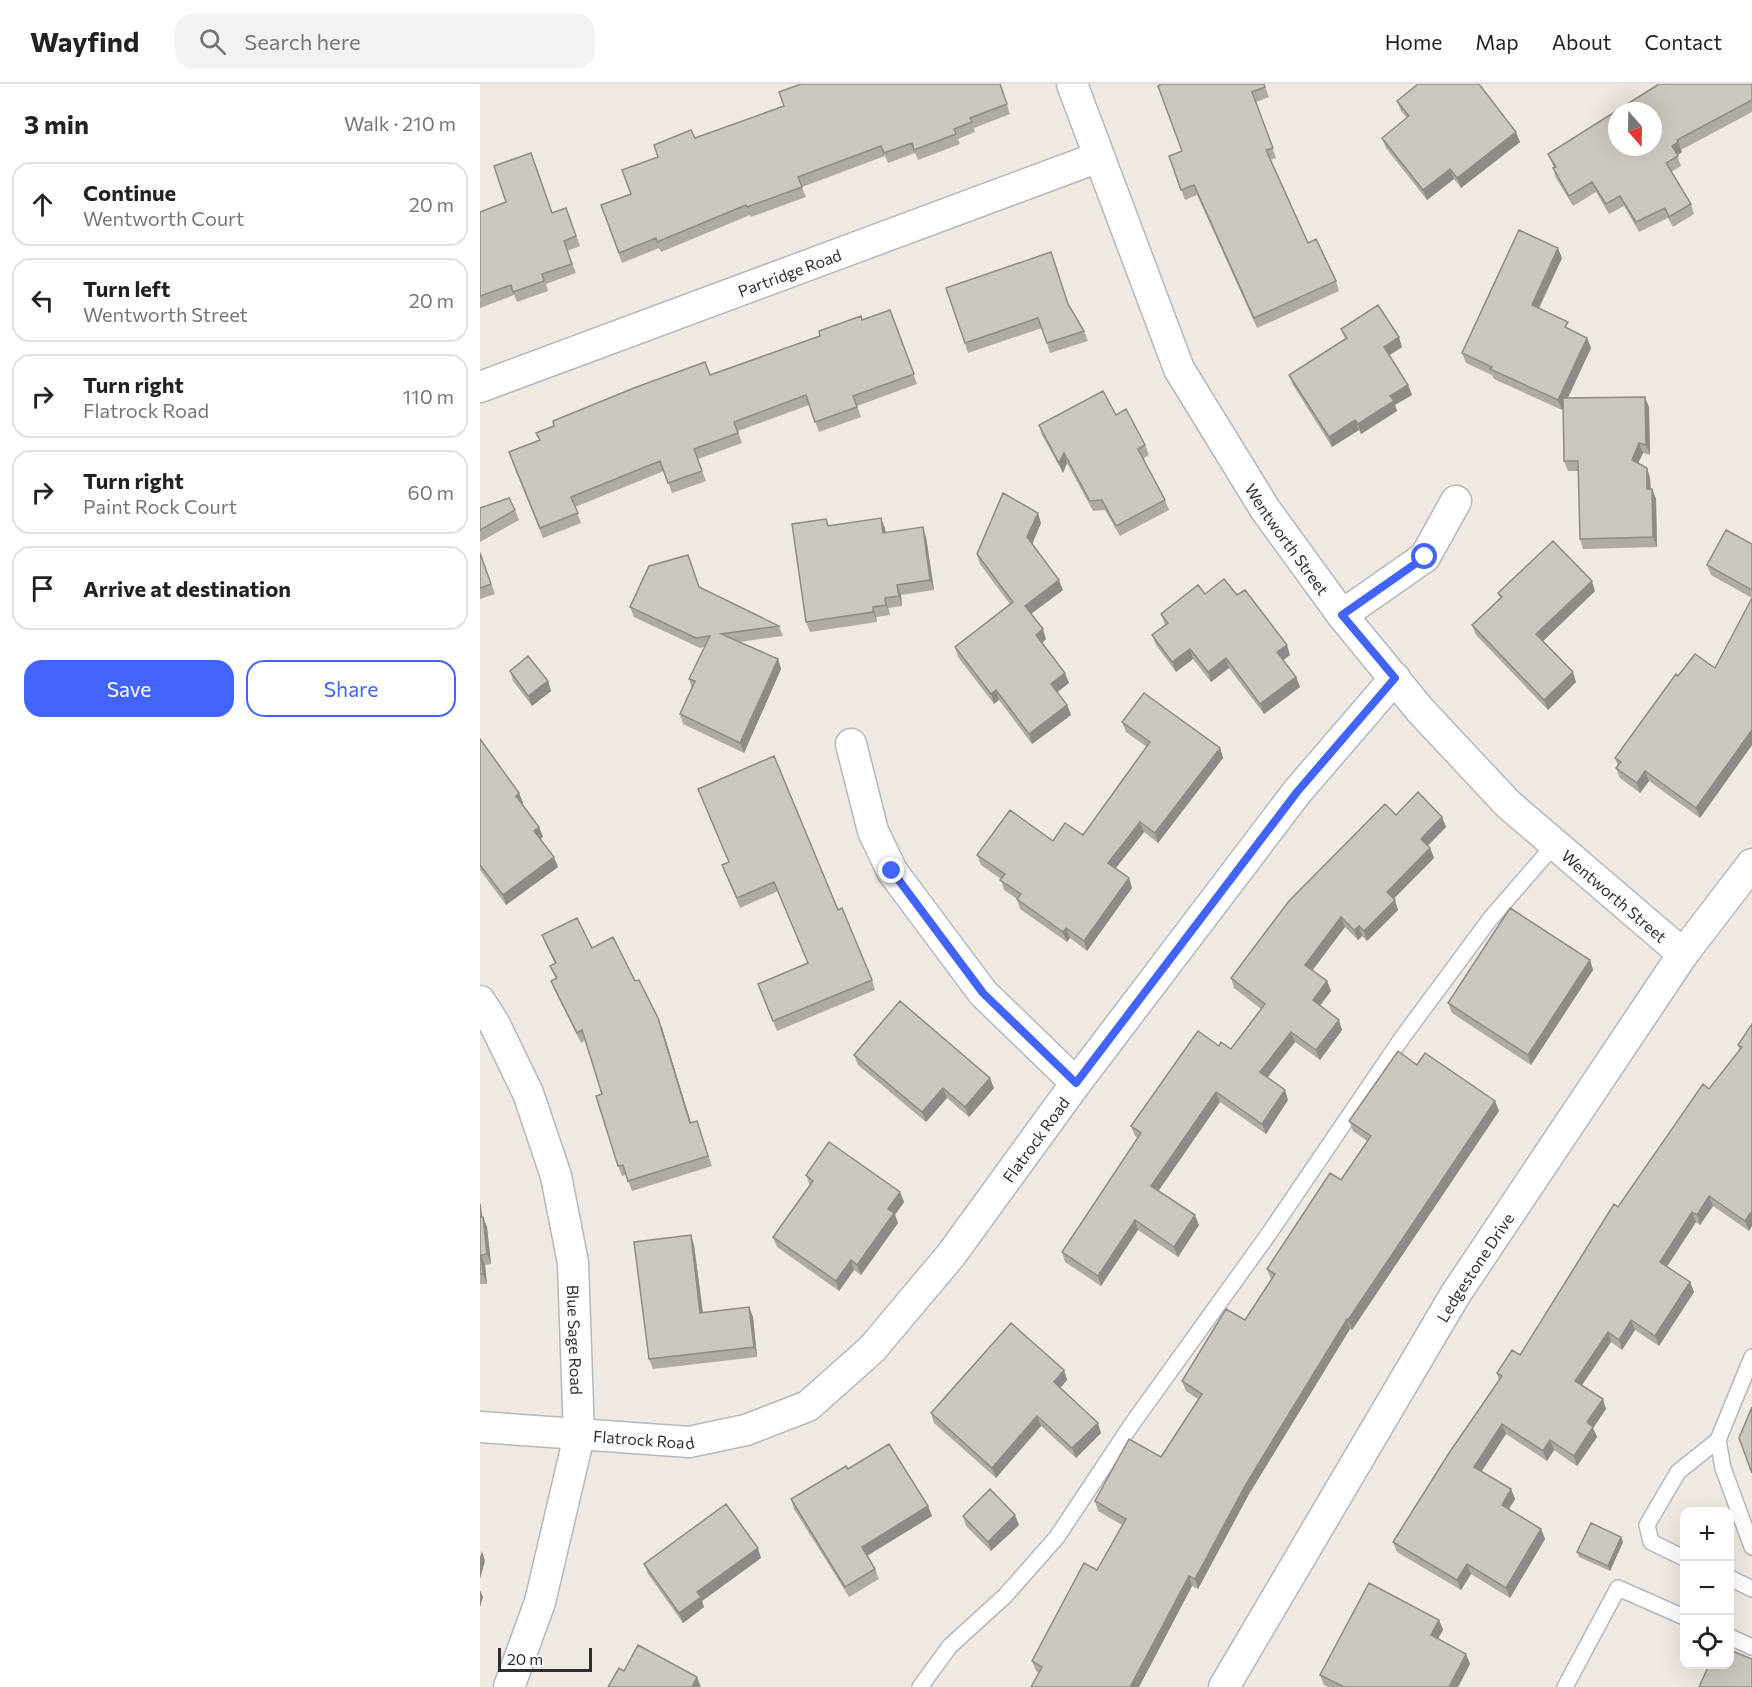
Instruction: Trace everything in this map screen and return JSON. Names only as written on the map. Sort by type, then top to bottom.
[{"type":"street","name":"Wentworth Street","points":[[1072,84],[1179,369],[1265,509],[1342,615],[1420,710],[1508,804],[1683,954]]},
{"type":"street","name":"Partridge Road","points":[[480,387],[1099,157]]},
{"type":"street","points":[[1342,615],[1425,557],[1456,501]]},
{"type":"street","name":"Flatrock Road","points":[[480,1427],[579,1436],[689,1442],[746,1430],[808,1406],[872,1350],[944,1264],[1076,1083],[1297,792],[1395,678]]},
{"type":"street","points":[[851,744],[873,831],[892,871],[983,993],[1076,1083]]},
{"type":"street","name":"Ledgestone Drive","points":[[1224,1687],[1455,1295],[1683,954],[1752,864]]},
{"type":"street","name":"Blue Sage Road","points":[[480,1001],[494,1023],[528,1093],[556,1176],[573,1263],[579,1436],[540,1602],[509,1687]]},
{"type":"lane","points":[[920,1687],[950,1646],[1013,1588],[1058,1537],[1132,1424],[1268,1235],[1402,1038],[1490,919],[1555,844]]},
{"type":"lane","points":[[1680,1556],[1651,1542],[1647,1525],[1678,1472],[1718,1440],[1752,1357]]},
{"type":"lane","points":[[1718,1440],[1722,1468],[1752,1547]]},
{"type":"lane","points":[[1734,1580],[1752,1589]]},
{"type":"lane","points":[[1565,1687],[1618,1588],[1680,1615]]},
{"type":"lane","points":[[1734,1639],[1752,1647]]},
{"type":"building","points":[[801,84],[1000,84],[1007,104],[970,118],[972,122],[954,129],[956,134],[914,150],[912,143],[884,153],[881,146],[798,177],[802,187],[747,207],[746,205],[657,242],[656,238],[619,253],[601,205],[631,194],[622,170],[658,157],[654,145],[691,130],[695,138],[784,106],[779,92]]},
{"type":"building","points":[[1160,84],[1264,84],[1265,87],[1252,92],[1273,148],[1266,150],[1308,243],[1316,239],[1336,281],[1254,318],[1194,185],[1181,190],[1169,156],[1182,151],[1158,86]]},
{"type":"building","points":[[1418,84],[1479,84],[1516,132],[1457,178],[1450,169],[1423,190],[1382,138],[1409,116],[1397,101]]},
{"type":"building","points":[[1659,84],[1752,84],[1752,100],[1677,140],[1678,142],[1672,146],[1678,156],[1666,163],[1691,204],[1669,217],[1665,208],[1636,222],[1620,196],[1606,204],[1592,182],[1569,196],[1553,168],[1556,167],[1548,154],[1608,116],[1608,156],[1662,156],[1662,102],[1630,102]]},
{"type":"building","points":[[531,153],[552,213],[566,208],[576,236],[564,241],[572,264],[542,274],[544,281],[513,292],[511,285],[480,296],[480,212],[506,202],[494,166]]},
{"type":"building","points":[[1519,230],[1558,248],[1532,305],[1568,322],[1565,327],[1587,338],[1558,400],[1490,369],[1492,367],[1462,353]]},
{"type":"building","points":[[1051,252],[1068,304],[1084,331],[1047,343],[1038,318],[965,343],[946,288]]},
{"type":"building","points":[[1378,305],[1399,337],[1384,347],[1408,385],[1390,396],[1394,401],[1358,424],[1355,420],[1329,437],[1289,375],[1347,338],[1341,329]]},
{"type":"building","points":[[890,310],[914,374],[853,396],[857,407],[815,422],[806,395],[734,422],[738,433],[694,449],[702,471],[668,483],[660,461],[571,497],[578,513],[540,528],[509,452],[540,440],[536,433],[554,426],[553,421],[705,362],[710,375],[820,336],[819,331],[861,316],[862,320]]},
{"type":"building","points":[[1103,391],[1116,415],[1126,409],[1145,445],[1138,449],[1165,500],[1116,526],[1102,500],[1090,501],[1064,453],[1059,463],[1039,425]]},
{"type":"building","points":[[1645,397],[1646,445],[1639,443],[1632,460],[1647,468],[1647,489],[1652,489],[1653,537],[1580,539],[1578,461],[1564,461],[1563,398]]},
{"type":"building","points":[[1003,493],[1038,513],[1027,537],[1059,580],[1025,606],[1043,629],[1036,635],[1065,673],[1051,684],[1067,705],[1029,734],[996,690],[991,694],[955,647],[1013,602],[977,554]]},
{"type":"building","points":[[509,498],[515,510],[480,530],[480,508]]},
{"type":"building","points":[[881,518],[883,533],[923,527],[930,580],[897,585],[899,596],[885,598],[886,605],[873,607],[873,612],[806,622],[792,524],[826,519],[828,526]]},
{"type":"building","points":[[1726,530],[1752,544],[1752,590],[1707,565]]},
{"type":"building","points":[[1553,541],[1592,581],[1536,634],[1573,672],[1544,700],[1472,625],[1502,597],[1498,593]]},
{"type":"building","points":[[480,553],[491,584],[480,588]]},
{"type":"building","points":[[688,555],[699,587],[779,626],[721,634],[778,659],[740,743],[680,714],[695,681],[689,679],[710,636],[696,638],[630,607],[649,566]]},
{"type":"building","points":[[1224,579],[1237,595],[1245,590],[1287,645],[1277,652],[1296,677],[1260,704],[1226,658],[1208,672],[1190,649],[1172,662],[1152,635],[1168,623],[1161,614],[1198,585],[1205,594]]},
{"type":"building","points":[[1752,598],[1752,730],[1696,808],[1645,771],[1637,783],[1616,768],[1621,762],[1615,758],[1676,674],[1678,676],[1695,654],[1715,668]]},
{"type":"building","points":[[528,656],[548,681],[528,696],[510,671]]},
{"type":"building","points":[[1144,693],[1220,748],[1155,833],[1140,822],[1108,863],[1129,878],[1084,941],[1066,928],[1063,932],[1017,899],[1021,894],[1000,880],[1005,874],[977,855],[1010,810],[1053,841],[1065,823],[1083,835],[1150,742],[1122,722]]},
{"type":"building","points":[[480,739],[519,793],[516,796],[539,827],[534,831],[554,857],[503,895],[480,865]]},
{"type":"building","points":[[774,756],[838,910],[842,908],[872,980],[773,1021],[758,984],[808,963],[774,882],[737,898],[722,865],[729,862],[698,789]]},
{"type":"building","points":[[1418,792],[1442,817],[1421,839],[1430,848],[1387,892],[1395,900],[1364,931],[1359,926],[1354,930],[1341,917],[1305,965],[1327,981],[1313,1000],[1339,1020],[1316,1050],[1291,1032],[1260,1072],[1285,1090],[1262,1124],[1216,1092],[1151,1186],[1195,1215],[1174,1247],[1135,1220],[1098,1276],[1062,1252],[1141,1133],[1131,1126],[1198,1031],[1219,1046],[1221,1042],[1231,1049],[1265,1004],[1231,978],[1289,901],[1385,804],[1396,815]]},
{"type":"building","points":[[1510,908],[1590,960],[1528,1055],[1448,1003]]},
{"type":"building","points":[[577,918],[592,948],[613,937],[635,981],[639,980],[658,1018],[690,1123],[697,1121],[708,1156],[628,1181],[623,1165],[618,1166],[596,1096],[602,1094],[582,1030],[577,1033],[551,981],[557,978],[550,966],[556,963],[542,935]]},
{"type":"building","points":[[900,1001],[990,1078],[965,1107],[943,1088],[922,1112],[854,1055]]},
{"type":"building","points":[[1752,1024],[1752,1211],[1745,1221],[1709,1196],[1697,1215],[1692,1212],[1660,1262],[1690,1282],[1655,1336],[1631,1320],[1619,1340],[1608,1332],[1575,1381],[1603,1399],[1587,1422],[1593,1427],[1574,1456],[1550,1440],[1543,1451],[1502,1424],[1474,1467],[1511,1489],[1502,1505],[1541,1529],[1506,1588],[1467,1564],[1457,1580],[1393,1542],[1449,1453],[1502,1376],[1497,1373],[1512,1350],[1520,1355],[1614,1204],[1618,1207],[1703,1084],[1709,1089],[1742,1047],[1738,1045]]},
{"type":"building","points":[[1398,1051],[1417,1065],[1425,1053],[1495,1101],[1347,1319],[1246,1484],[1195,1579],[1189,1576],[1130,1687],[1031,1687],[1042,1667],[1032,1661],[1084,1563],[1097,1570],[1126,1519],[1095,1501],[1129,1439],[1161,1457],[1202,1394],[1182,1381],[1226,1309],[1245,1320],[1275,1274],[1267,1269],[1330,1173],[1341,1180],[1371,1136],[1349,1121]]},
{"type":"building","points":[[829,1142],[900,1192],[888,1209],[894,1213],[857,1265],[851,1260],[836,1281],[773,1237],[813,1181],[806,1175]]},
{"type":"building","points":[[480,1217],[483,1217],[487,1254],[481,1255],[483,1274],[480,1274]]},
{"type":"building","points":[[691,1235],[700,1313],[749,1307],[754,1347],[649,1359],[634,1242]]},
{"type":"building","points":[[1011,1323],[1064,1370],[1054,1382],[1098,1423],[1072,1448],[1037,1416],[992,1468],[931,1413]]},
{"type":"building","points":[[1752,1407],[1752,1473],[1739,1438]]},
{"type":"building","points":[[889,1444],[928,1506],[862,1547],[875,1569],[845,1587],[791,1499],[846,1466],[848,1469]]},
{"type":"building","points":[[990,1489],[1015,1515],[988,1542],[963,1516]]},
{"type":"building","points":[[726,1504],[758,1548],[697,1592],[701,1597],[679,1613],[644,1564]]},
{"type":"building","points":[[1591,1523],[1621,1537],[1608,1566],[1577,1552]]},
{"type":"building","points":[[1369,1583],[1439,1620],[1431,1635],[1466,1654],[1449,1687],[1344,1687],[1320,1675]]},
{"type":"building","points":[[638,1645],[697,1677],[692,1687],[608,1687],[619,1668],[624,1671]]},
{"type":"building","points":[[1734,1652],[1752,1659],[1752,1687],[1699,1687],[1707,1669],[1734,1669]]},
{"type":"route","points":[[892,871],[983,993],[1076,1083],[1297,792],[1395,678],[1342,615],[1425,557]]}]
